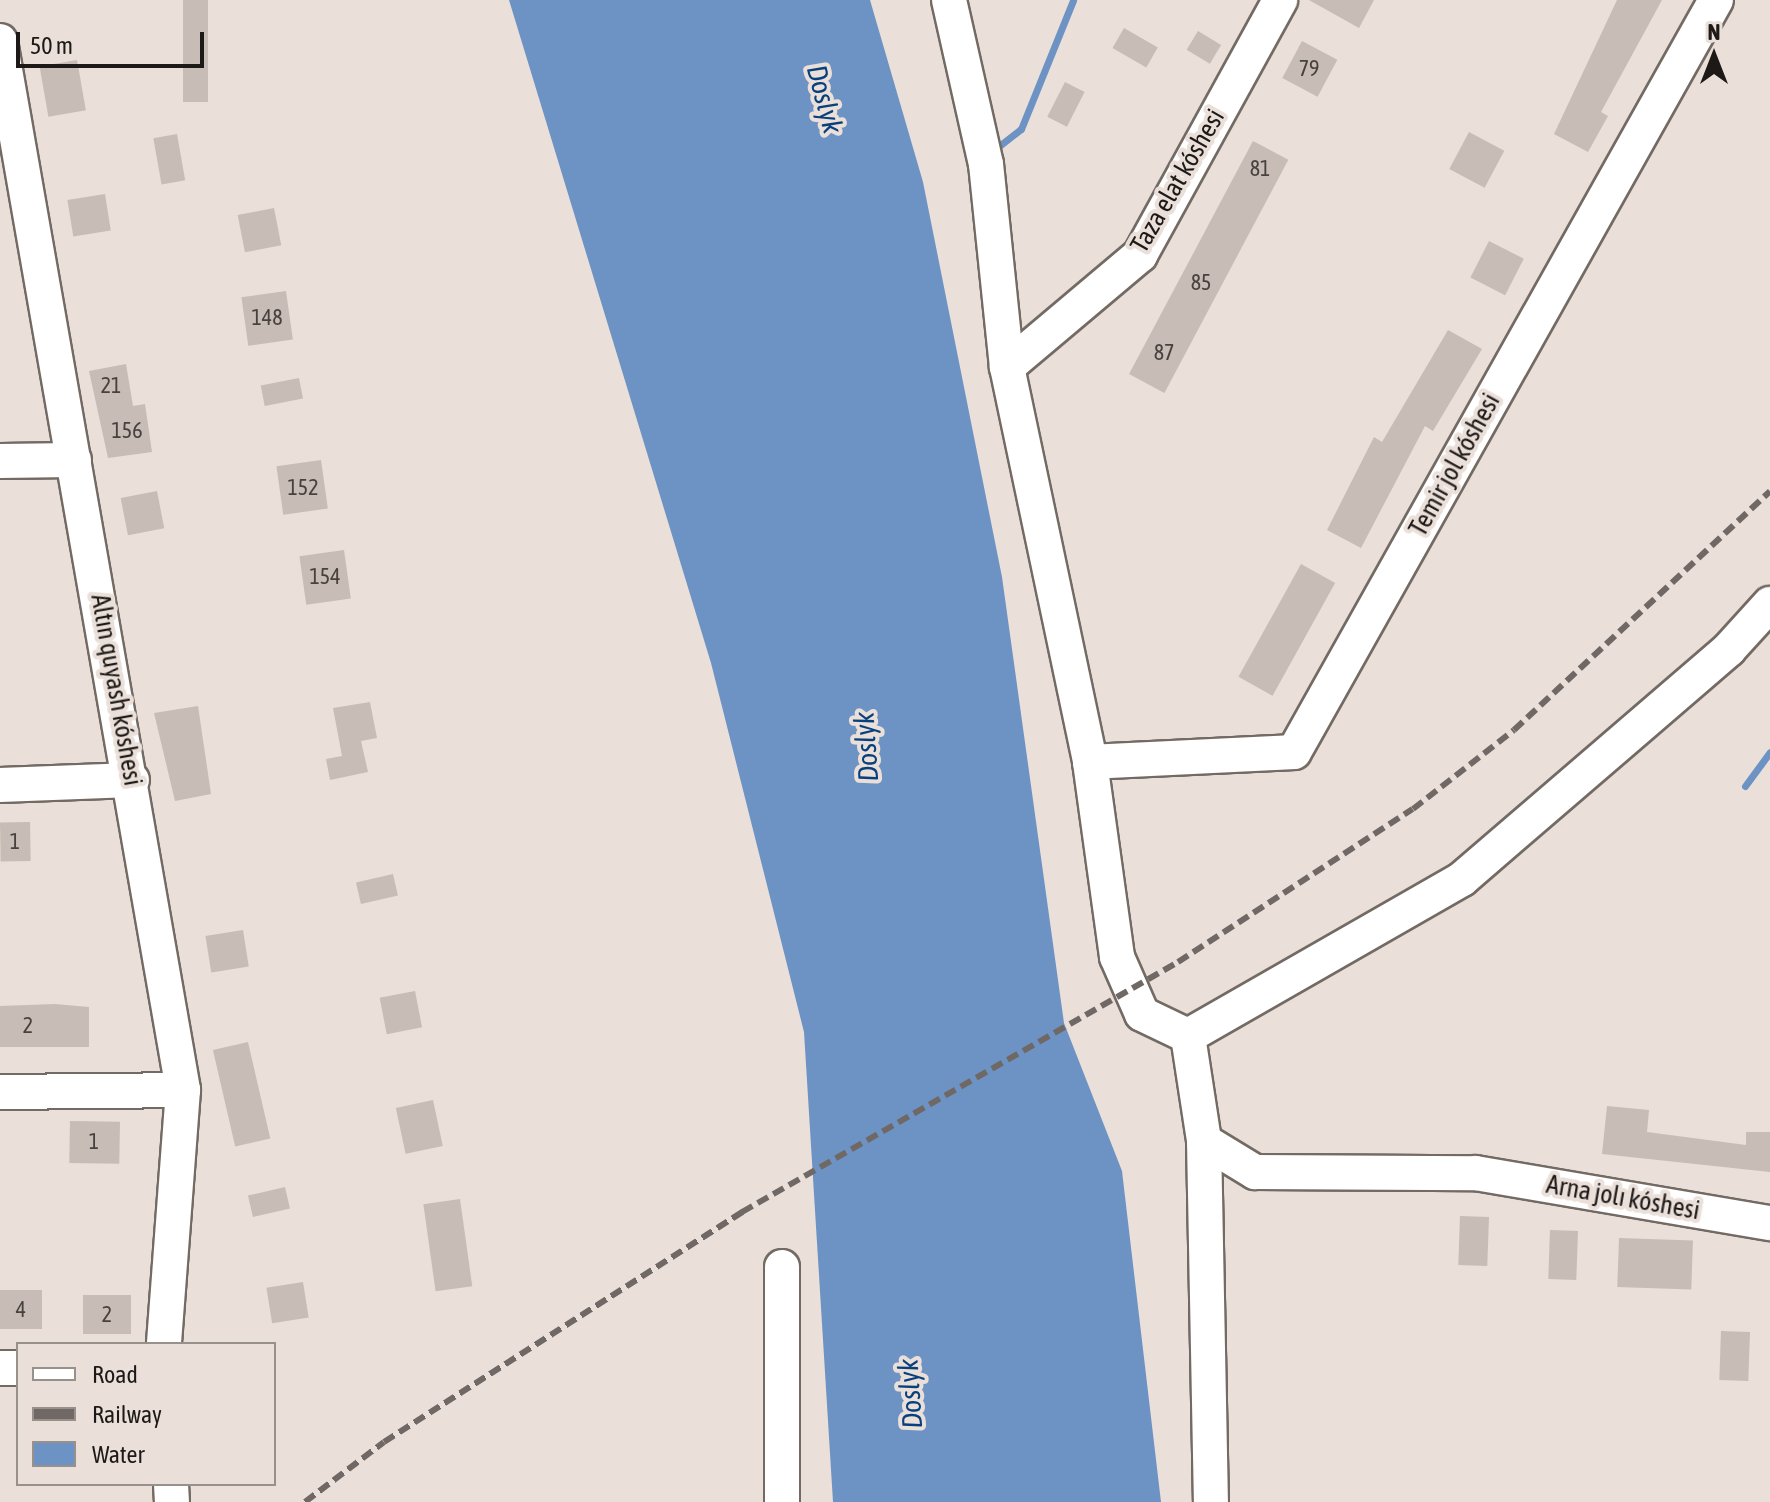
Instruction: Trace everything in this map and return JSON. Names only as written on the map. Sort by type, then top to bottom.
[{"type":"street","points":[[949,0],[986,164],[1007,367],[1090,762],[1117,957],[1142,1014],[1188,1036]]},
{"type":"street","name":"Taza elat kóshesi","points":[[1007,367],[1140,255],[1280,0]]},
{"type":"street","name":"Temir jol kóshesi","points":[[1090,762],[1294,752],[1716,0]]},
{"type":"street","name":"Altın quyash kóshesi","points":[[0,41],[6,103],[132,780],[183,1090],[164,1342]]},
{"type":"street","points":[[0,461],[74,460]]},
{"type":"street","points":[[1188,1036],[1462,879],[1729,649],[1770,604]]},
{"type":"street","points":[[0,785],[132,780]]},
{"type":"street","points":[[1188,1036],[1204,1141],[1211,1502]]},
{"type":"street","points":[[0,1092],[183,1090]]},
{"type":"street","name":"Arna jolı kóshesi","points":[[1204,1141],[1255,1172],[1476,1173],[1770,1223]]},
{"type":"street","points":[[782,1267],[782,1502]]},
{"type":"water","name":"Doslyk","points":[[509,0],[870,0],[923,182],[1002,577],[1064,1023],[1122,1171],[1161,1502],[833,1502],[804,1032],[711,663]]},
{"type":"building","points":[[183,0],[208,0],[208,102],[183,102]]},
{"type":"building","points":[[1309,0],[1374,0],[1359,28]]},
{"type":"building","points":[[1617,0],[1662,0],[1601,112],[1608,116],[1588,152],[1554,134]]},
{"type":"building","points":[[1124,28],[1158,48],[1146,67],[1112,48]]},
{"type":"building","points":[[1198,31],[1221,45],[1210,64],[1187,50]]},
{"type":"building","points":[[1302,41],[1337,60],[1318,97],[1282,78]]},
{"type":"building","points":[[77,60],[86,110],[48,117],[40,67]]},
{"type":"building","points":[[1065,82],[1085,92],[1067,127],[1047,117]]},
{"type":"building","points":[[1469,132],[1504,151],[1485,188],[1449,169]]},
{"type":"building","points":[[177,134],[185,180],[162,184],[153,138]]},
{"type":"building","points":[[1253,141],[1288,160],[1164,393],[1129,374]]},
{"type":"building","points":[[105,194],[111,231],[73,236],[67,200]]},
{"type":"building","points":[[274,208],[281,245],[245,252],[238,215]]},
{"type":"building","points":[[1489,241],[1524,259],[1505,295],[1470,278]]},
{"type":"building","points":[[286,291],[293,340],[248,346],[241,297]]},
{"type":"building","points":[[1448,330],[1482,349],[1433,431],[1425,426],[1361,548],[1327,530],[1374,437],[1382,442]]},
{"type":"building","points":[[126,364],[133,406],[145,404],[152,452],[108,458],[89,371]]},
{"type":"building","points":[[299,378],[303,399],[265,406],[261,385]]},
{"type":"building","points":[[321,460],[328,509],[283,515],[276,466]]},
{"type":"building","points":[[157,491],[164,528],[128,535],[121,498]]},
{"type":"building","points":[[344,550],[351,599],[306,605],[299,556]]},
{"type":"building","points":[[1301,564],[1335,583],[1273,696],[1238,677]]},
{"type":"building","points":[[370,702],[377,738],[361,741],[368,772],[330,780],[326,759],[342,756],[333,708]]},
{"type":"building","points":[[198,706],[211,794],[175,801],[154,713]]},
{"type":"building","points":[[30,822],[31,861],[1,862],[0,823]]},
{"type":"building","points":[[393,874],[398,895],[361,904],[356,883]]},
{"type":"building","points":[[243,930],[249,967],[211,972],[205,936]]},
{"type":"building","points":[[415,991],[422,1027],[387,1034],[380,998]]},
{"type":"building","points":[[55,1004],[89,1007],[89,1047],[0,1047],[0,1006]]},
{"type":"building","points":[[248,1042],[270,1138],[235,1147],[213,1050]]},
{"type":"building","points":[[433,1100],[443,1146],[406,1154],[396,1108]]},
{"type":"building","points":[[1607,1106],[1649,1110],[1647,1132],[1746,1145],[1746,1132],[1770,1132],[1770,1172],[1602,1154]]},
{"type":"building","points":[[70,1121],[120,1122],[119,1164],[69,1163]]},
{"type":"building","points":[[285,1187],[290,1208],[253,1217],[248,1196]]},
{"type":"building","points":[[460,1199],[472,1286],[436,1291],[423,1204]]},
{"type":"building","points":[[1460,1216],[1489,1217],[1487,1266],[1458,1265]]},
{"type":"building","points":[[1550,1230],[1578,1231],[1576,1280],[1548,1279]]},
{"type":"building","points":[[1619,1238],[1693,1241],[1691,1290],[1617,1287]]},
{"type":"building","points":[[303,1282],[309,1318],[272,1323],[266,1288]]},
{"type":"building","points":[[0,1290],[42,1290],[42,1329],[0,1329]]},
{"type":"building","points":[[83,1295],[131,1295],[131,1334],[83,1334]]},
{"type":"building","points":[[1721,1331],[1750,1332],[1748,1381],[1719,1380]]},
{"type":"waterway","points":[[994,150],[1021,129],[1073,0]]},
{"type":"waterway","points":[[1745,786],[1770,752]]},
{"type":"railway","points":[[305,1502],[384,1442],[742,1212],[1178,962],[1413,809],[1514,730],[1770,491]]}]
